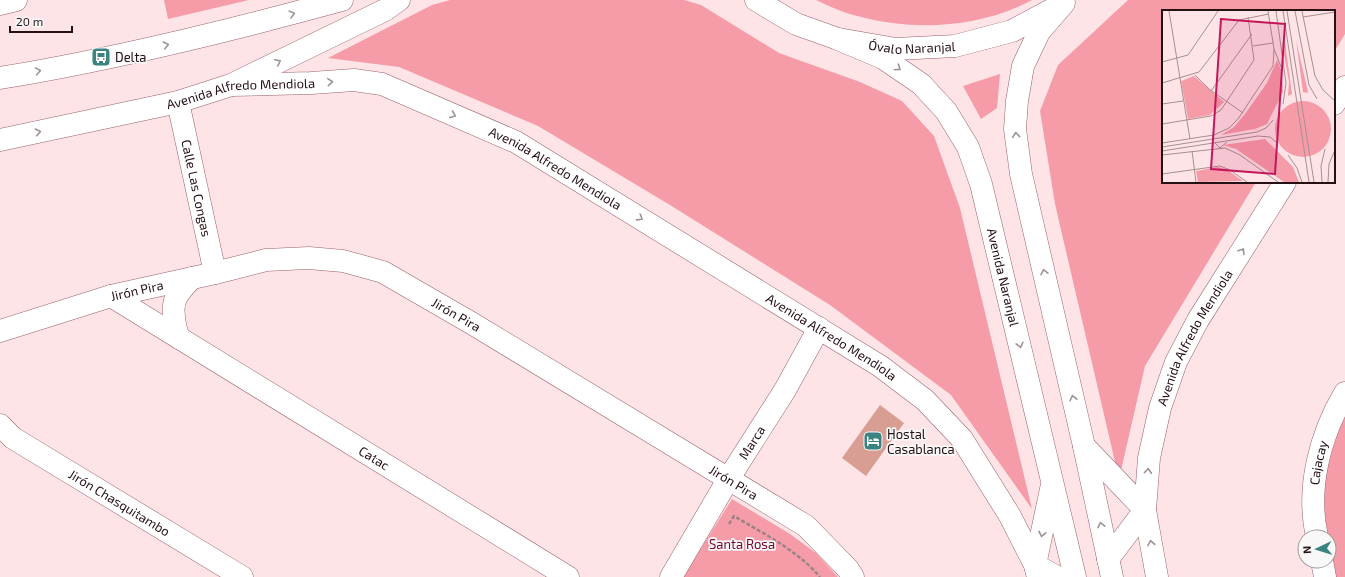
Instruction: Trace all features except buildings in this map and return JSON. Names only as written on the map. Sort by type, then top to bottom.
[{"type":"main road","points":[[0,4],[16,0]]},
{"type":"main road","points":[[0,78],[78,64],[171,44],[263,22],[342,0]]},
{"type":"main road","points":[[231,85],[385,10],[399,0]]},
{"type":"main road","name":"Óvalo Naranjal","points":[[756,0],[796,24],[838,39],[896,49],[955,46],[1012,31],[1066,2]]},
{"type":"main road","points":[[1066,2],[1039,32],[1023,66],[1017,101],[1015,129],[1021,174],[1084,446],[1110,568]]},
{"type":"main road","name":"Avenida Naranjal","points":[[838,39],[883,58],[922,84],[946,111],[968,147],[981,184],[1075,577]]},
{"type":"main road","name":"Avenida Alfredo Mendiola","points":[[0,140],[178,102],[231,85],[311,84],[354,80],[382,84],[516,142],[880,366],[925,400],[962,439],[1010,516],[1037,571]]},
{"type":"main road","points":[[1335,102],[1345,87]]},
{"type":"main road","name":"Calle Las Congas","points":[[178,102],[215,273]]},
{"type":"main road","name":"Avenida Alfredo Mendiola","points":[[1145,510],[1149,458],[1160,408],[1176,362],[1198,320],[1284,183]]},
{"type":"main road","name":"Jirón Pira","points":[[0,331],[111,296],[266,260],[309,258],[343,261],[383,272],[473,324],[806,526],[848,569],[853,577]]},
{"type":"main road","points":[[179,338],[175,330],[175,300],[192,278]]},
{"type":"main road","name":"Catac","points":[[111,296],[568,577]]},
{"type":"main road","name":"Marca","points":[[671,577],[729,478],[785,390],[819,328]]},
{"type":"main road","name":"Cajacay","points":[[1315,529],[1315,469],[1336,407],[1345,392]]},
{"type":"main road","name":"Jirón Chasquitambo","points":[[0,425],[13,438],[242,577]]},
{"type":"main road","points":[[1084,446],[1145,510],[1157,577]]},
{"type":"main road","points":[[1053,482],[1037,571],[1057,577]]},
{"type":"main road","points":[[1110,568],[1145,510]]},
{"type":"path","points":[[734,516],[788,549],[815,571],[820,577]]},
{"type":"green space","points":[[164,0],[249,0],[168,19]]},
{"type":"green space","points":[[450,0],[684,0],[701,5],[779,53],[860,82],[902,101],[934,136],[960,208],[1032,509],[951,395],[830,305],[670,205],[538,126],[399,67],[328,58],[432,5]]},
{"type":"green space","points":[[816,0],[1032,0],[1011,10],[989,17],[943,25],[919,25],[873,20],[846,13]]},
{"type":"green space","points":[[1128,0],[1345,0],[1345,34],[1335,50],[1335,10],[1162,10],[1162,183],[1255,183],[1145,366],[1119,479],[1055,204],[1040,111],[1058,65]]},
{"type":"green space","points":[[1000,74],[997,108],[981,119],[963,86]]},
{"type":"green space","points":[[1345,411],[1345,577],[1334,577],[1332,569],[1337,569],[1337,529],[1326,529],[1323,477],[1331,445]]},
{"type":"green space","name":"Santa Rosa","points":[[732,499],[790,534],[816,553],[838,577],[683,577]]},
{"type":"place","name":"Delta","points":[[101,57]]},
{"type":"place","name":"Hostal Casablanca","points":[[873,441]]}]
